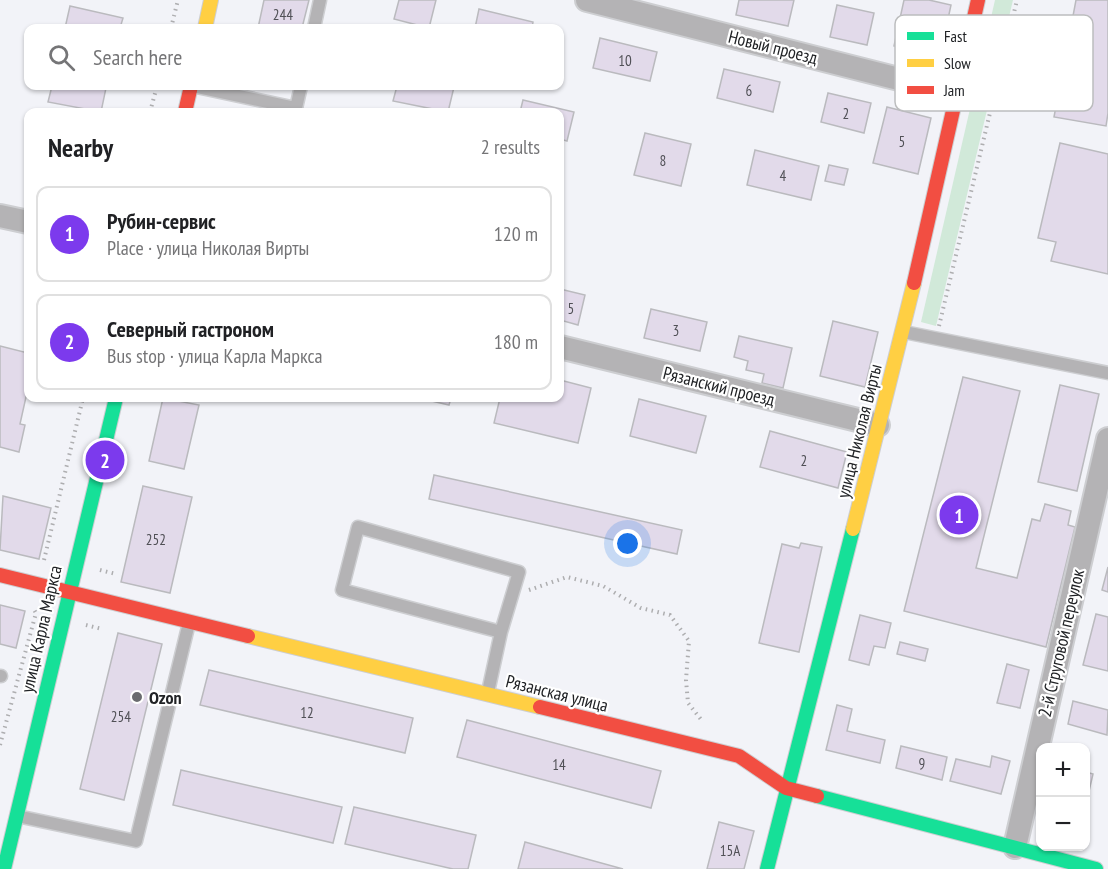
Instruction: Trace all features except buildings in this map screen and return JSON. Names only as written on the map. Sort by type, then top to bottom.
[{"type":"street","points":[[206,24],[211,0]]},
{"type":"street","name":"Новый проезд","points":[[587,0],[895,78]]},
{"type":"street","name":"улица Николая Вирты","points":[[975,15],[978,0]]},
{"type":"street","points":[[186,108],[190,90]]},
{"type":"street","name":"улица Николая Вирты","points":[[767,869],[903,332],[954,111]]},
{"type":"street","points":[[0,216],[24,221]]},
{"type":"street","name":"Рязанский проезд","points":[[564,348],[878,425]]},
{"type":"street","name":"улица Карла Маркса","points":[[4,869],[115,402]]},
{"type":"street","name":"2-й Струговой переулок","points":[[1015,847],[1108,439]]},
{"type":"street","name":"Рязанская улица","points":[[0,575],[739,756],[786,788],[1096,869]]},
{"type":"lane","points":[[315,24],[320,0]]},
{"type":"lane","points":[[208,90],[287,108]]},
{"type":"lane","points":[[296,108],[300,90]]},
{"type":"lane","points":[[903,332],[1108,373]]},
{"type":"lane","points":[[488,694],[501,632],[519,572],[358,527],[342,590],[501,632]]},
{"type":"lane","points":[[16,816],[136,841],[189,622]]},
{"type":"path","points":[[172,24],[178,0]]},
{"type":"path","points":[[1013,15],[1017,0]]},
{"type":"path","points":[[151,108],[156,90]]},
{"type":"path","points":[[936,338],[990,111]]},
{"type":"path","points":[[512,596],[567,578],[603,586],[641,608],[670,615],[688,641],[688,703],[703,722],[700,747]]},
{"type":"green space","points":[[995,0],[1013,0],[1009,15],[992,15]]},
{"type":"green space","points":[[969,111],[987,111],[936,326],[921,322]]},
{"type":"traffic: fast","points":[[4,869],[115,402]]},
{"type":"traffic: fast","points":[[767,869],[853,529]]},
{"type":"traffic: fast","points":[[817,796],[1096,869]]},
{"type":"traffic: slow","points":[[206,24],[211,0]]},
{"type":"traffic: slow","points":[[853,529],[914,283]]},
{"type":"traffic: slow","points":[[248,636],[540,707]]},
{"type":"traffic: jam","points":[[975,15],[978,0]]},
{"type":"traffic: jam","points":[[186,108],[190,90]]},
{"type":"traffic: jam","points":[[914,283],[953,111]]},
{"type":"traffic: jam","points":[[0,575],[248,636]]},
{"type":"traffic: jam","points":[[540,707],[739,756],[786,788],[817,796]]},
{"type":"place","name":"Северный гастроном","points":[[105,460]]},
{"type":"place","name":"Рубин-сервис","points":[[959,515]]},
{"type":"place","name":"Ozon","points":[[137,697]]}]
